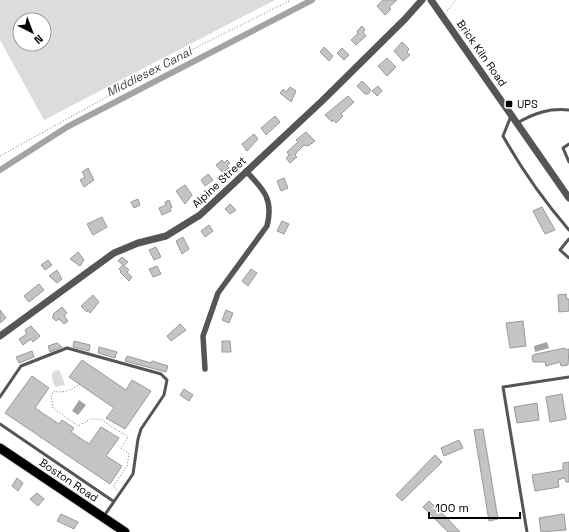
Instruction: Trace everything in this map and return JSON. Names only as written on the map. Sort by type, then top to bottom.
[{"type":"main road","name":"Boston Road","points":[[0,448],[124,532]]},
{"type":"street","name":"Alpine Street","points":[[0,336],[87,271],[114,253],[138,243],[166,236],[200,215],[383,42],[422,0]]},
{"type":"street","name":"Brick Kiln Road","points":[[431,0],[569,198]]},
{"type":"street","points":[[206,369],[203,336],[218,293],[267,226],[270,215],[269,204],[265,193],[246,170]]},
{"type":"lane","points":[[517,123],[534,114],[547,110],[569,110]]},
{"type":"lane","points":[[511,114],[503,136],[516,159],[547,204],[569,230]]},
{"type":"lane","points":[[569,144],[563,148],[569,162]]},
{"type":"lane","points":[[569,239],[560,250],[569,258]]},
{"type":"lane","points":[[0,397],[21,366],[67,348],[161,374],[167,380],[164,395],[141,429],[133,474],[103,517]]},
{"type":"lane","points":[[527,532],[503,387],[569,377]]},
{"type":"lane","points":[[0,424],[113,501]]},
{"type":"path","points":[[0,156],[199,46],[291,0]]},
{"type":"path","points":[[442,16],[456,0]]},
{"type":"path","points":[[80,384],[76,388],[58,393],[54,391],[51,396],[53,408],[78,426],[91,419],[100,419],[128,437],[121,448],[129,454],[127,466],[113,487],[120,492]]},
{"type":"shaded area","points":[[0,0],[275,0],[44,120],[0,40]]},
{"type":"shaded area","points":[[547,342],[549,348],[535,352],[534,346]]},
{"type":"shaded area","points":[[57,370],[60,371],[65,385],[56,387],[53,382],[52,375],[53,372]]},
{"type":"shaded area","points":[[79,400],[86,405],[78,415],[72,411]]},
{"type":"building","points":[[383,0],[397,0],[389,7],[391,9],[385,15],[377,6]]},
{"type":"building","points":[[362,26],[365,30],[363,32],[366,36],[356,45],[351,40]]},
{"type":"building","points":[[402,42],[409,49],[407,52],[410,55],[403,61],[394,51]]},
{"type":"building","points":[[324,47],[333,56],[329,61],[320,52]]},
{"type":"building","points":[[342,48],[349,55],[344,60],[337,53]]},
{"type":"building","points":[[387,58],[396,67],[387,76],[378,66]]},
{"type":"building","points":[[362,81],[371,90],[368,94],[365,94],[357,86]]},
{"type":"building","points":[[378,86],[382,91],[377,96],[372,91]]},
{"type":"building","points":[[290,87],[296,91],[291,102],[280,93],[283,89],[286,92]]},
{"type":"building","points":[[348,96],[354,102],[341,114],[343,116],[336,123],[333,120],[332,122],[325,115]]},
{"type":"building","points":[[275,116],[280,122],[266,135],[261,128]]},
{"type":"building","points":[[306,132],[315,141],[308,146],[304,145],[295,155],[297,157],[290,163],[286,158],[289,155],[287,152],[298,142],[296,140]]},
{"type":"building","points":[[254,134],[258,139],[247,151],[242,144]]},
{"type":"building","points":[[222,160],[224,163],[227,160],[230,163],[227,166],[229,168],[223,173],[216,165]]},
{"type":"building","points":[[88,168],[94,180],[84,187],[80,180],[85,177],[82,172]]},
{"type":"building","points":[[208,174],[213,180],[205,186],[201,180]]},
{"type":"building","points":[[284,178],[288,188],[281,191],[277,181]]},
{"type":"building","points":[[185,185],[192,195],[185,204],[176,191]]},
{"type":"building","points":[[138,199],[140,205],[134,208],[131,202]]},
{"type":"building","points":[[169,200],[172,207],[170,208],[171,211],[162,215],[159,208],[166,205],[165,202]]},
{"type":"building","points":[[230,204],[236,210],[230,214],[225,209]]},
{"type":"building","points":[[542,207],[555,230],[545,234],[533,211]]},
{"type":"building","points":[[102,217],[107,227],[93,235],[87,224]]},
{"type":"building","points":[[282,221],[289,224],[284,234],[277,231]]},
{"type":"building","points":[[209,225],[213,231],[205,237],[201,231]]},
{"type":"building","points":[[183,237],[189,249],[182,254],[176,241]]},
{"type":"building","points":[[156,247],[161,257],[154,260],[149,250]]},
{"type":"building","points":[[78,252],[84,260],[80,266],[70,259]]},
{"type":"building","points":[[122,257],[128,262],[124,266],[129,270],[127,272],[132,277],[129,281],[119,269],[123,265],[118,261]]},
{"type":"building","points":[[48,260],[52,265],[45,270],[41,265]]},
{"type":"building","points":[[157,266],[161,274],[153,277],[149,269]]},
{"type":"building","points":[[251,269],[257,273],[248,286],[242,281]]},
{"type":"building","points":[[57,270],[62,279],[57,283],[49,276]]},
{"type":"building","points":[[39,284],[44,290],[29,302],[24,296]]},
{"type":"building","points":[[566,294],[567,299],[569,299],[569,311],[559,312],[558,295]]},
{"type":"building","points":[[93,295],[99,302],[90,313],[81,306]]},
{"type":"building","points":[[62,307],[67,313],[64,316],[68,321],[64,324],[59,319],[56,321],[52,317],[54,315],[53,314]]},
{"type":"building","points":[[0,310],[6,318],[0,323]]},
{"type":"building","points":[[226,310],[233,313],[229,323],[222,320]]},
{"type":"building","points":[[523,321],[526,346],[510,348],[506,323]]},
{"type":"building","points":[[180,324],[186,330],[171,341],[167,336]]},
{"type":"building","points":[[31,326],[40,336],[33,342],[31,339],[23,345],[19,339],[27,334],[25,330]]},
{"type":"building","points":[[74,341],[90,345],[89,351],[73,347]]},
{"type":"building","points":[[222,341],[230,341],[231,352],[222,352]]},
{"type":"building","points":[[57,343],[62,347],[50,352],[48,346]]},
{"type":"building","points":[[99,347],[117,352],[115,358],[98,353]]},
{"type":"building","points":[[565,348],[566,350],[569,349],[568,365],[561,366],[560,362],[546,366],[545,362],[533,362],[532,356],[536,354]]},
{"type":"building","points":[[32,351],[34,357],[19,363],[16,357]]},
{"type":"building","points":[[127,356],[168,366],[166,372],[125,361]]},
{"type":"building","points":[[82,360],[126,390],[132,380],[151,391],[125,429],[106,418],[114,408],[69,377]]},
{"type":"building","points":[[32,376],[49,388],[35,408],[59,424],[62,420],[74,428],[71,432],[89,444],[101,427],[119,438],[106,456],[122,466],[110,484],[5,413]]},
{"type":"building","points":[[184,389],[193,395],[189,401],[180,395]]},
{"type":"building","points":[[562,394],[566,419],[550,422],[546,397]]},
{"type":"building","points":[[537,403],[539,420],[517,423],[514,407]]},
{"type":"building","points":[[483,429],[498,519],[489,521],[474,430]]},
{"type":"building","points":[[459,440],[463,448],[444,456],[441,448]]},
{"type":"building","points":[[435,455],[442,462],[402,501],[396,495]]},
{"type":"building","points":[[569,462],[569,482],[566,482],[565,478],[561,479],[558,480],[559,487],[535,491],[532,475],[563,470],[563,463]]},
{"type":"building","points":[[17,478],[23,483],[18,491],[12,486]]},
{"type":"building","points":[[37,493],[44,499],[38,506],[30,499]]},
{"type":"building","points":[[429,501],[460,532],[448,532],[423,507]]},
{"type":"building","points":[[61,514],[78,522],[74,529],[57,521]]},
{"type":"building","points":[[564,514],[566,530],[541,532],[539,518]]},
{"type":"waterway","name":"Middlesex Canal","points":[[0,170],[67,127],[312,0]]},
{"type":"place","name":"UPS","points":[[509,104]]}]
